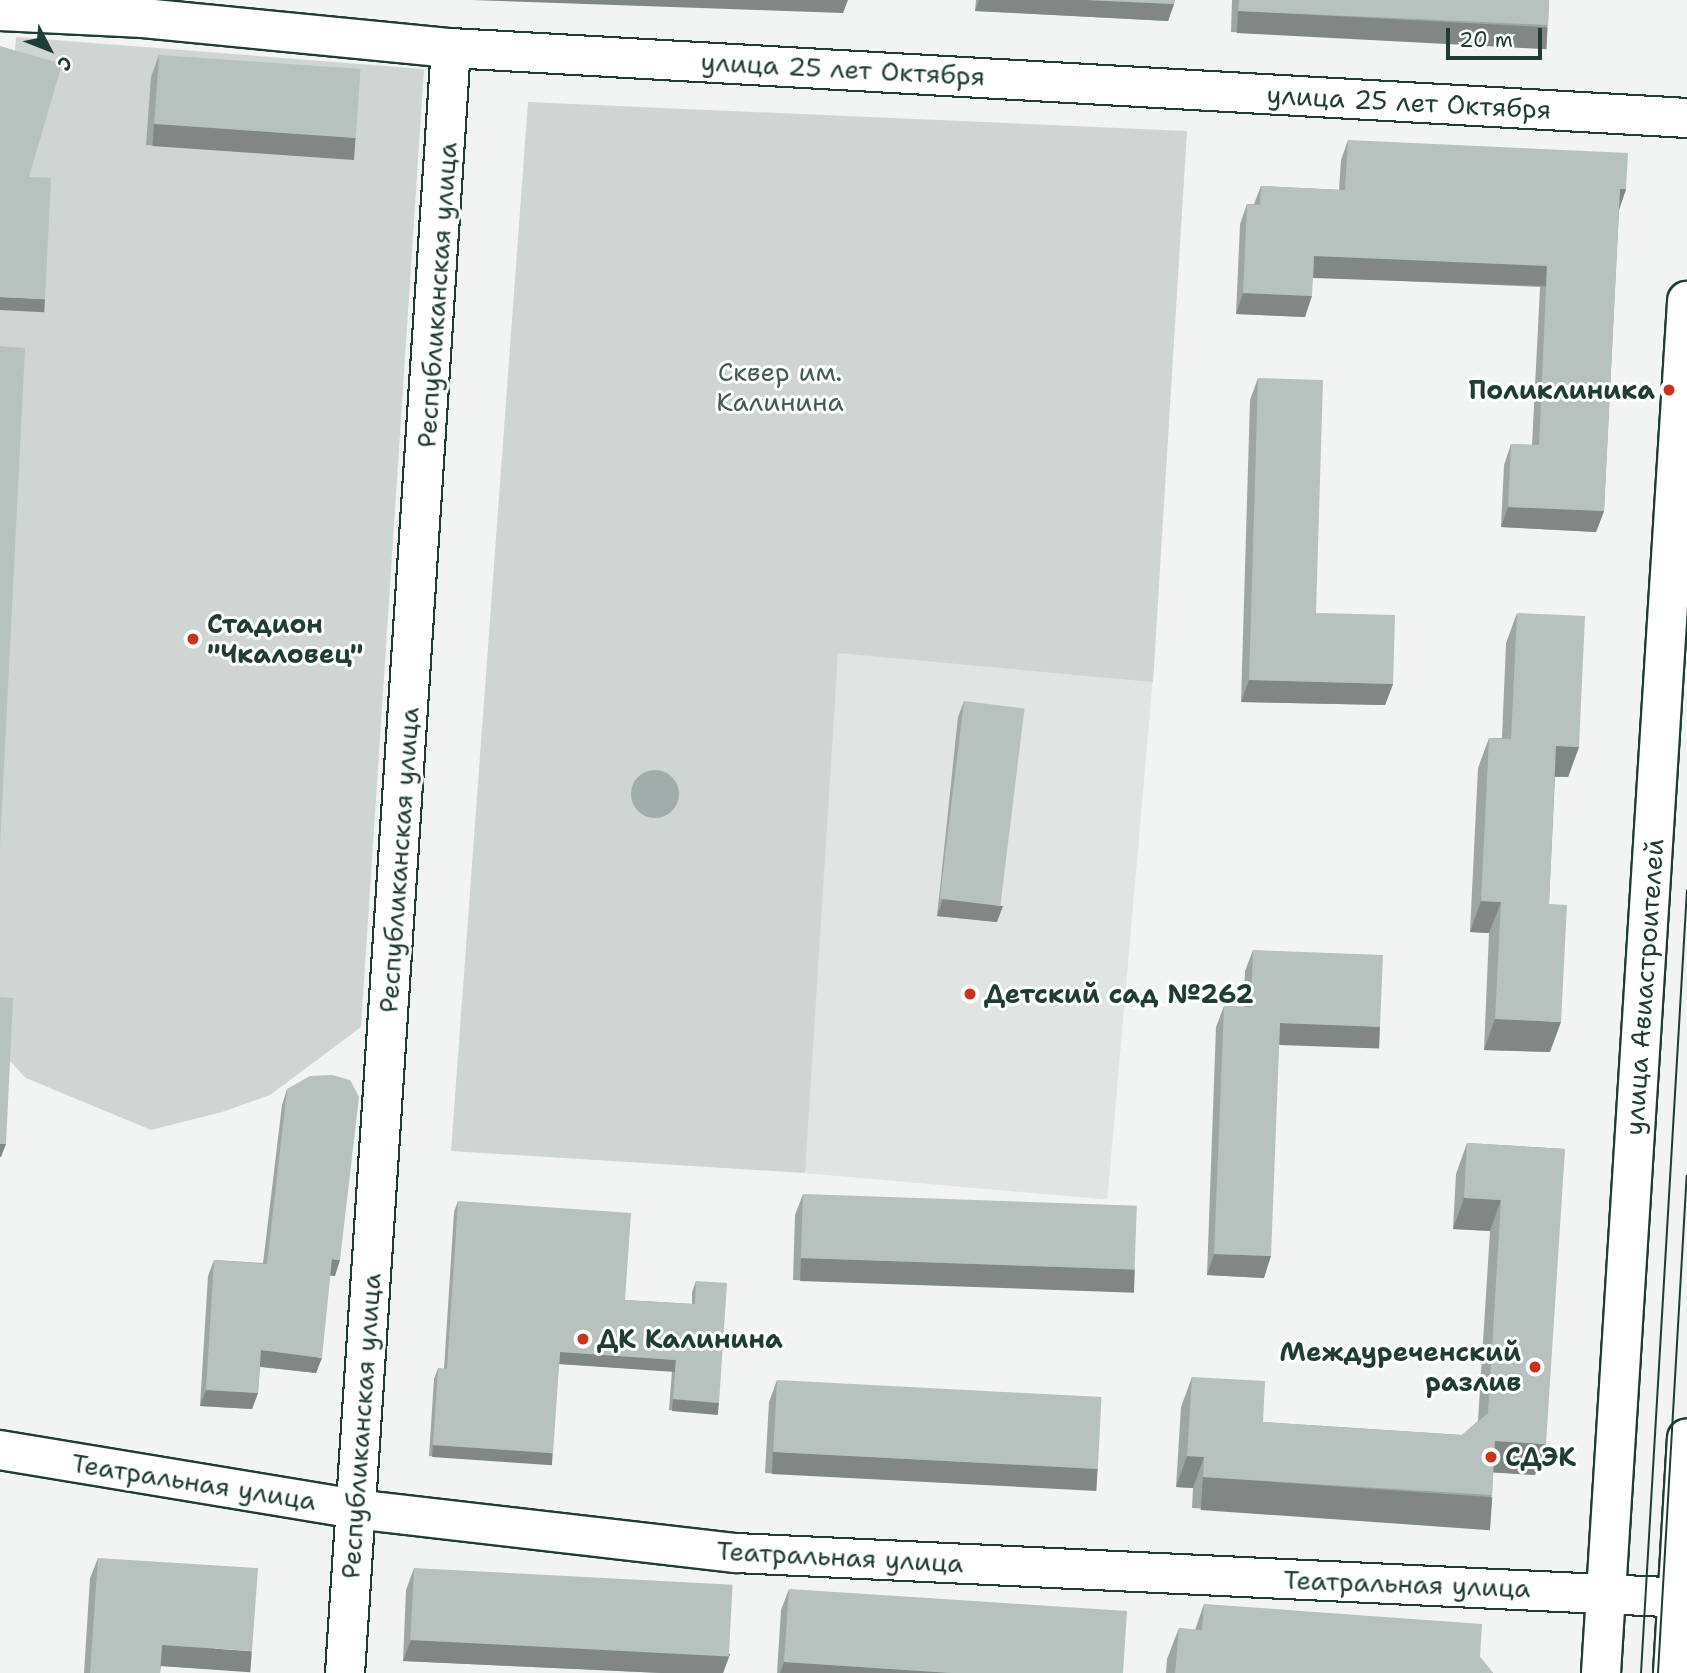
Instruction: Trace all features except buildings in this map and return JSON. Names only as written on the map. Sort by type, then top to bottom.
[{"type":"street","name":"улица 25 лет Октября","points":[[0,11],[144,9],[452,48],[1687,118]]},
{"type":"street","name":"Республиканская улица","points":[[345,1673],[452,48]]},
{"type":"street","name":"улица Авиастроителей","points":[[1601,1673],[1687,301]]},
{"type":"street","points":[[1673,1673],[1682,1597],[1687,1438]]},
{"type":"street","name":"Театральная улица","points":[[0,1450],[355,1509],[736,1553],[1682,1597]]},
{"type":"shaded area","name":"Детский сад №262","points":[[838,652],[1153,680],[1107,1200],[793,1172]]},
{"type":"shaded area","points":[[655,770],[664,771],[672,777],[678,785],[678,803],[672,811],[664,817],[655,818],[646,817],[638,811],[632,803],[631,794],[632,785],[638,777],[646,771]]},
{"type":"green space","name":"Стадион \"Чкаловец\"","points":[[16,37],[424,69],[361,1027],[270,1095],[222,1112],[151,1130],[26,1078],[0,1051],[0,251]]},
{"type":"green space","name":"Сквер им. Калинина","points":[[528,102],[1187,131],[1153,682],[838,653],[805,1173],[451,1151]]},
{"type":"tram line","points":[[1641,1673],[1687,890]]},
{"type":"tram line","points":[[1658,1673],[1687,1176]]},
{"type":"place","name":"Поликлиника","points":[[1669,390]]},
{"type":"place","name":"Стадион \"Чкаловец\"","points":[[193,639]]},
{"type":"place","name":"Детский сад №262","points":[[970,994]]},
{"type":"place","name":"ДК Калинина","points":[[583,1339]]},
{"type":"place","name":"Междуреченский разлив","points":[[1535,1367]]},
{"type":"place","name":"СДЭК","points":[[1491,1457]]}]
